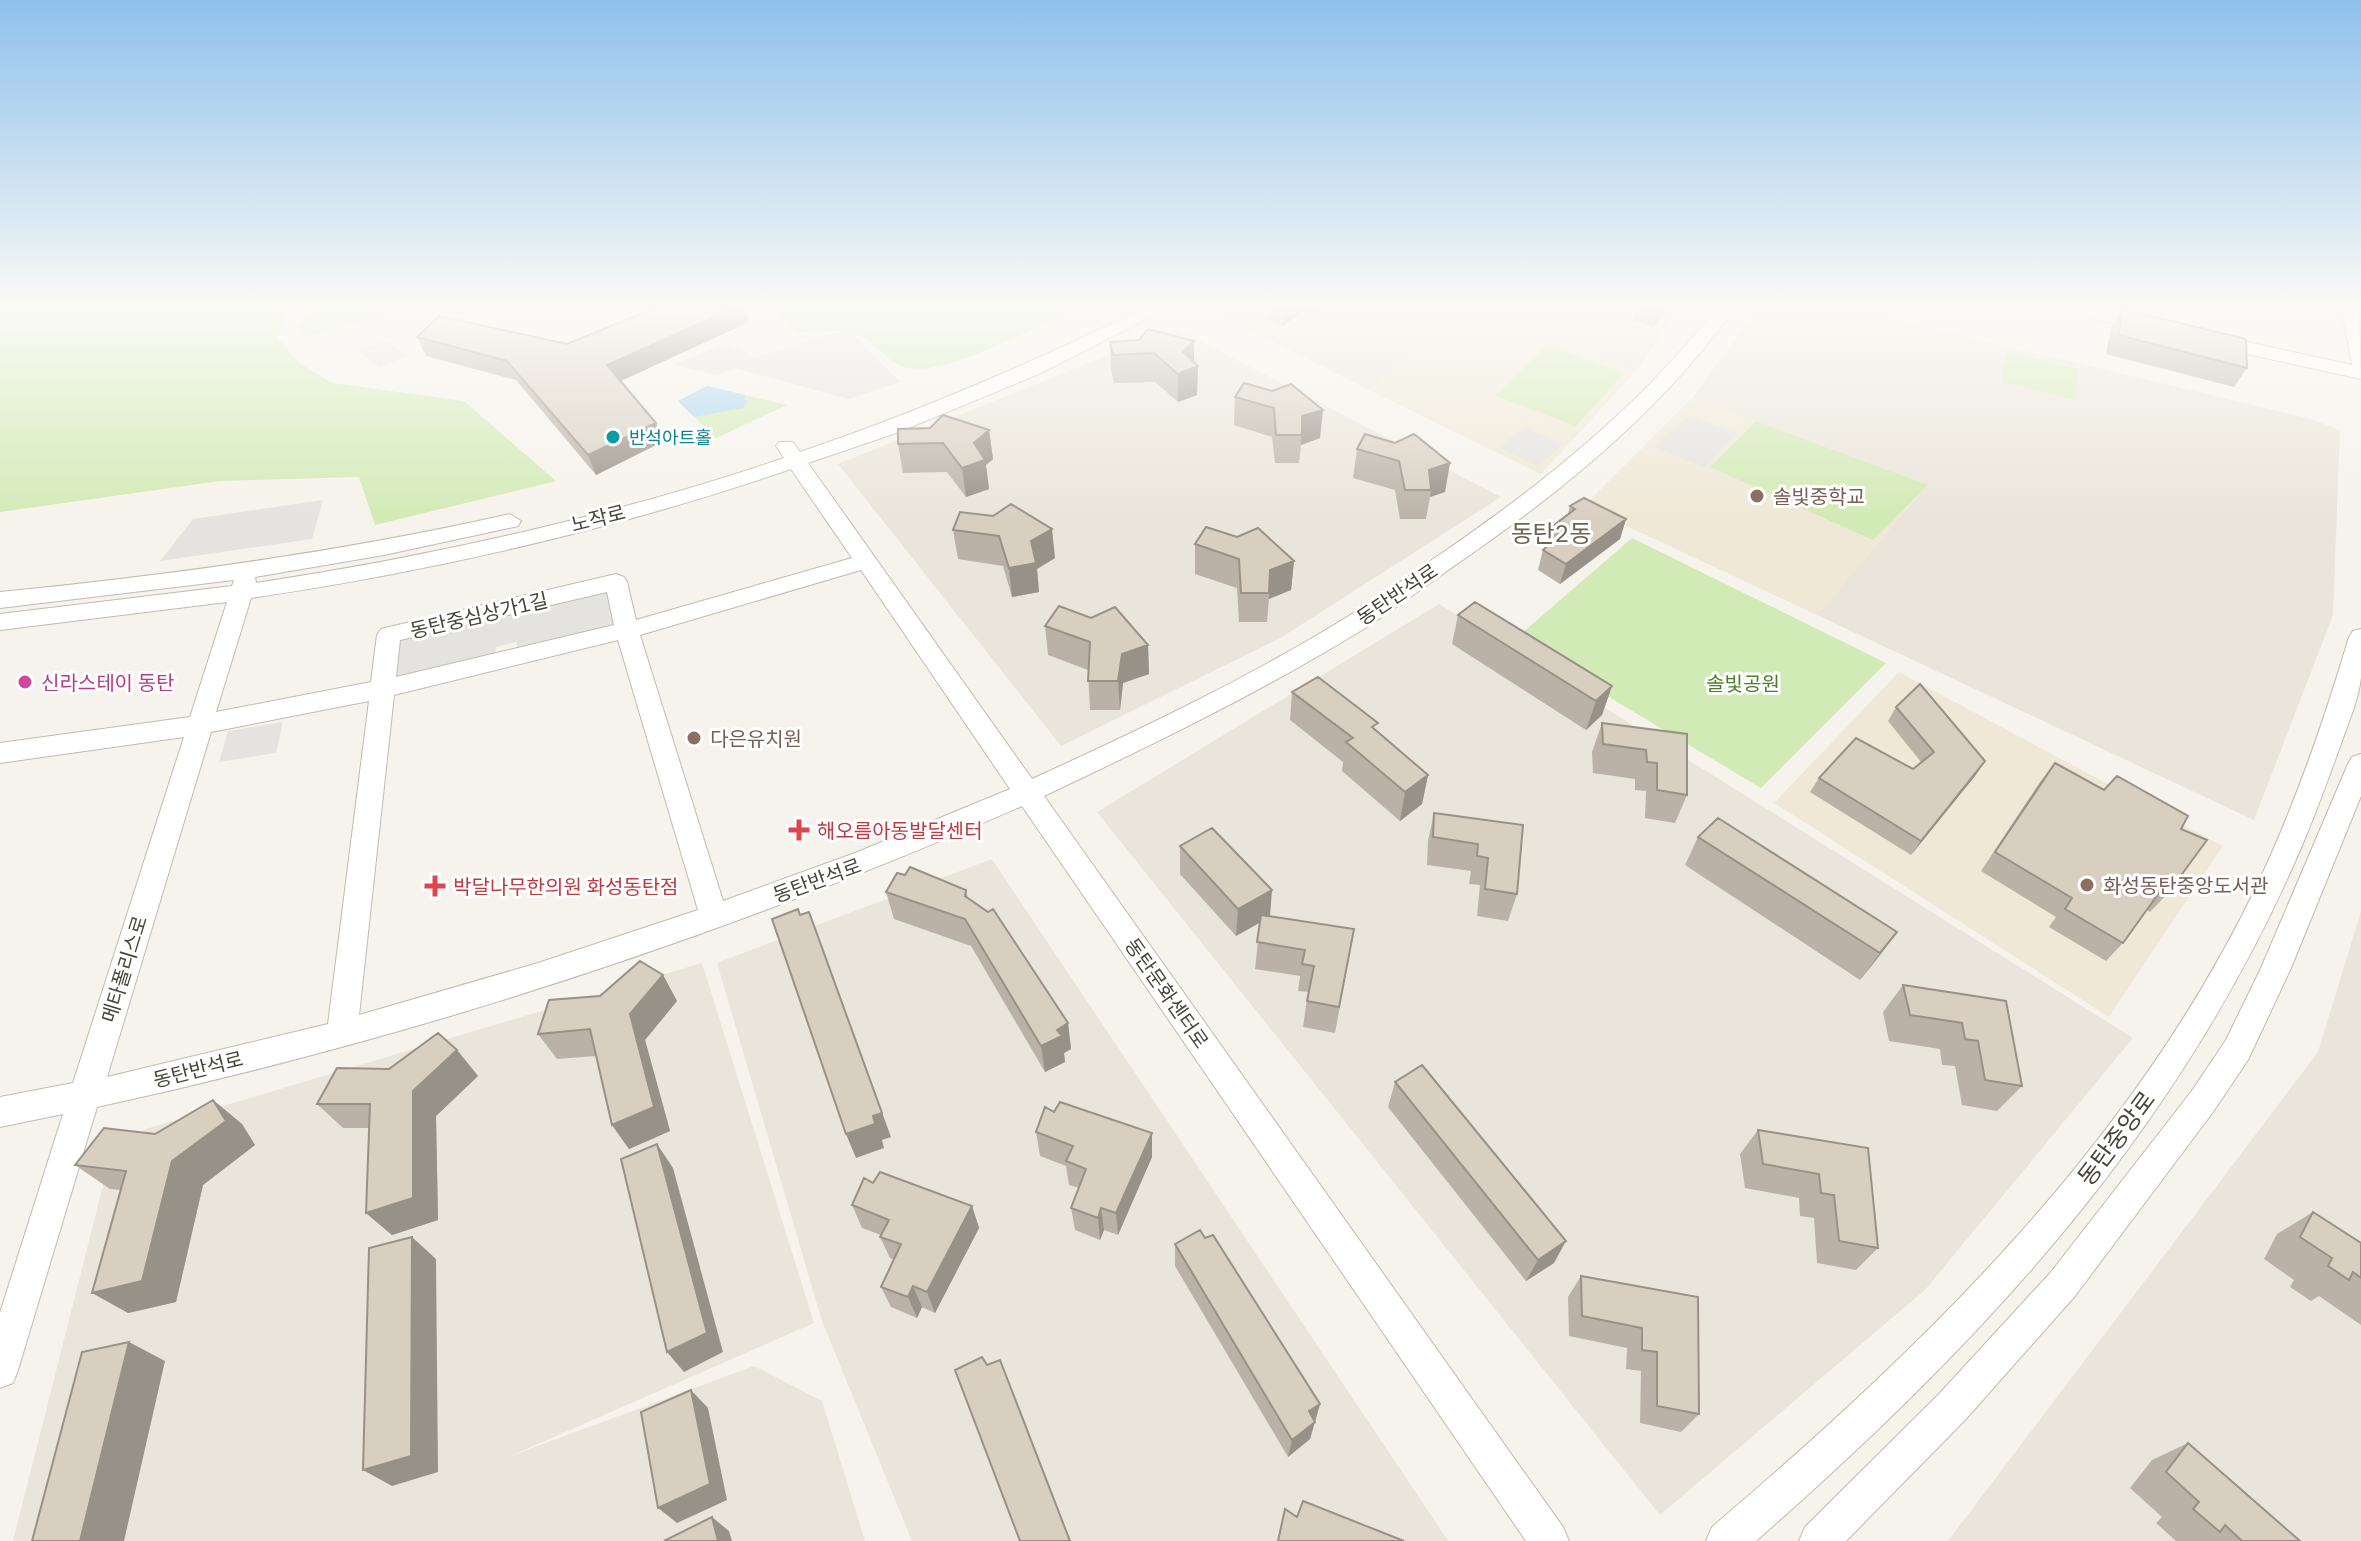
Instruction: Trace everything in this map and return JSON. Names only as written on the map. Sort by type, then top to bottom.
[{"type":"street","name":"노작로","points":[[877,423],[979,377]]},
{"type":"street","name":"노작로","points":[[0,622],[95,612],[245,580],[490,544],[791,453],[1016,377]]},
{"type":"street","name":"동탄반석로","points":[[0,1112],[84,1097],[342,1032],[530,979],[876,858],[1029,794],[1154,733],[1352,626],[1465,548],[1600,446],[1669,377]]},
{"type":"street","name":"동탄문화센터로","points":[[791,453],[1549,1541]]},
{"type":"street","points":[[0,753],[65,748],[384,690],[627,631],[866,561]]},
{"type":"street","name":"노작로","points":[[0,600],[245,580]]},
{"type":"street","name":"메타폴리스로","points":[[0,1370],[245,580]]},
{"type":"street","name":"동탄중심상가1길","points":[[342,1032],[389,635],[616,582],[627,631],[714,917]]},
{"type":"street","name":"동탄중앙로","points":[[1726,1541],[1814,1465],[1922,1361],[2031,1248],[2128,1124],[2193,1028],[2252,925],[2293,836],[2336,727],[2361,637]]},
{"type":"street","points":[[1819,1541],[1952,1407],[2063,1284],[2202,1102],[2237,1050],[2276,968],[2361,764]]},
{"type":"shaded area","points":[[767,377],[895,377],[900,382],[849,399]]},
{"type":"shaded area","points":[[1054,377],[1269,377],[1501,497],[1282,637],[1061,746],[838,464]]},
{"type":"shaded area","points":[[1343,377],[1384,377],[1369,390]]},
{"type":"shaded area","points":[[1384,377],[1631,377],[1541,474],[1369,390]]},
{"type":"shaded area","points":[[1708,377],[2135,377],[2311,419],[2340,430],[2333,615],[2254,820],[1817,615],[1927,485],[1693,397]]},
{"type":"shaded area","name":"솔빛중학교","points":[[1693,397],[1928,485],[1817,615],[1584,506]]},
{"type":"shaded area","points":[[1689,415],[1737,434],[1704,468],[1655,447]]},
{"type":"shaded area","points":[[1525,427],[1563,444],[1538,466],[1499,448]]},
{"type":"shaded area","points":[[323,500],[312,539],[160,561],[193,519]]},
{"type":"shaded area","points":[[616,582],[627,631],[519,654],[516,642],[496,647],[495,660],[384,690],[389,635]]},
{"type":"shaded area","points":[[1439,604],[2133,1038],[1925,1290],[1660,1515],[1097,812]]},
{"type":"shaded area","points":[[1899,672],[2223,846],[2109,1017],[1774,803]]},
{"type":"shaded area","points":[[283,722],[276,753],[219,762],[228,731]]},
{"type":"shaded area","points":[[992,859],[1448,1541],[912,1541],[822,1321],[717,963]]},
{"type":"shaded area","points":[[2361,911],[2361,1541],[1948,1541],[2318,1052]]},
{"type":"shaded area","points":[[702,963],[814,1323],[508,1457],[754,1366],[822,1401],[865,1541],[13,1541],[112,1150],[146,1129]]},
{"type":"green space","points":[[0,377],[322,377],[332,383],[464,401],[556,481],[375,525],[359,477],[220,481],[0,512]]},
{"type":"green space","points":[[1515,377],[1620,377],[1576,426],[1496,396]]},
{"type":"green space","points":[[2002,377],[2077,377],[2075,400],[2001,382]]},
{"type":"green space","points":[[707,386],[787,405],[716,438],[678,401]]},
{"type":"green space","points":[[1756,421],[1928,485],[1873,540],[1710,467]]},
{"type":"green space","name":"솔빛공원","points":[[1632,538],[1886,663],[1761,788],[1514,640]]},
{"type":"water","points":[[707,386],[745,395],[744,399],[748,401],[743,408],[694,417],[678,401]]},
{"type":"building","points":[[521,377],[617,377],[656,423],[588,455]]},
{"type":"building","points":[[1244,383],[1272,391],[1291,384],[1323,410],[1302,416],[1302,435],[1276,435],[1274,408],[1235,397]]},
{"type":"building","points":[[943,415],[989,430],[974,443],[985,460],[962,468],[943,443],[898,444],[898,429],[930,428]]},
{"type":"building","points":[[1365,434],[1395,443],[1414,434],[1450,463],[1429,470],[1431,490],[1405,490],[1399,461],[1357,449]]},
{"type":"building","points":[[1584,498],[1626,519],[1566,564],[1543,550],[1563,532],[1553,526],[1575,509],[1570,506]]},
{"type":"building","points":[[1011,504],[1052,529],[1031,541],[1036,563],[1009,568],[999,536],[953,530],[960,512],[993,516]]},
{"type":"building","points":[[1206,527],[1237,537],[1258,528],[1294,561],[1270,570],[1269,593],[1241,593],[1239,559],[1195,544]]},
{"type":"building","points":[[1475,602],[1612,686],[1596,701],[1458,615]]},
{"type":"building","points":[[1059,606],[1091,618],[1115,607],[1148,645],[1122,654],[1118,681],[1088,681],[1090,642],[1045,626]]},
{"type":"building","points":[[1318,677],[1378,723],[1372,727],[1428,775],[1405,792],[1346,742],[1353,738],[1292,692]]},
{"type":"building","points":[[1920,684],[1985,761],[1921,841],[1819,778],[1856,738],[1913,769],[1934,752],[1896,707]]},
{"type":"building","points":[[1602,723],[1687,734],[1687,795],[1657,790],[1657,763],[1647,762],[1646,750],[1603,744]]},
{"type":"building","name":"화성동탄중앙도서관","points":[[2055,763],[2104,790],[2117,776],[2188,816],[2181,829],[2207,840],[2168,893],[2161,890],[2123,943],[2065,909],[2072,898],[1995,852]]},
{"type":"building","points":[[1434,813],[1523,825],[1517,894],[1485,889],[1488,858],[1477,856],[1478,844],[1433,837]]},
{"type":"building","points":[[1718,818],[1897,932],[1880,953],[1698,837]]},
{"type":"building","points":[[1212,828],[1272,890],[1238,909],[1180,846]]},
{"type":"building","points":[[910,867],[966,890],[965,896],[988,912],[993,909],[1068,1023],[1057,1030],[1062,1036],[1041,1046],[965,919],[886,892],[897,873],[905,875]]},
{"type":"building","points":[[798,909],[800,915],[809,912],[882,1113],[873,1116],[875,1124],[846,1134],[772,919]]},
{"type":"building","points":[[1261,915],[1354,929],[1339,1007],[1307,1001],[1314,966],[1302,964],[1305,950],[1257,942]]},
{"type":"building","points":[[640,961],[663,975],[630,1014],[654,1107],[612,1125],[590,1029],[538,1034],[549,1000],[600,996]]},
{"type":"building","points":[[1903,985],[2006,1001],[2022,1086],[1985,1080],[1978,1041],[1965,1039],[1962,1023],[1910,1015]]},
{"type":"building","points":[[438,1033],[457,1050],[413,1091],[413,1198],[366,1213],[370,1104],[317,1104],[337,1068],[389,1069]]},
{"type":"building","points":[[1422,1065],[1566,1241],[1538,1260],[1395,1082]]},
{"type":"building","points":[[213,1100],[226,1121],[172,1161],[142,1281],[92,1293],[126,1171],[75,1165],[104,1128],[155,1134]]},
{"type":"building","points":[[1060,1102],[1152,1133],[1116,1213],[1101,1208],[1098,1218],[1071,1208],[1086,1169],[1066,1161],[1073,1146],[1036,1132],[1045,1107],[1054,1112]]},
{"type":"building","points":[[1758,1130],[1868,1148],[1878,1248],[1839,1241],[1834,1195],[1821,1193],[1819,1174],[1763,1164]]},
{"type":"building","points":[[657,1144],[707,1333],[667,1352],[621,1159]]},
{"type":"building","points":[[880,1172],[972,1206],[927,1292],[913,1286],[908,1297],[881,1287],[901,1244],[880,1237],[889,1220],[852,1205],[864,1178],[873,1183]]},
{"type":"building","points":[[2313,1212],[2361,1243],[2361,1278],[2353,1272],[2349,1280],[2328,1266],[2332,1258],[2300,1237]]},
{"type":"building","points":[[1200,1230],[1205,1238],[1213,1235],[1320,1404],[1309,1411],[1315,1422],[1292,1440],[1175,1244]]},
{"type":"building","points":[[412,1237],[411,1456],[363,1470],[369,1248]]},
{"type":"building","points":[[1581,1276],[1698,1297],[1699,1414],[1657,1406],[1657,1352],[1642,1350],[1642,1328],[1582,1316]]},
{"type":"building","points":[[129,1342],[80,1541],[32,1541],[82,1352]]},
{"type":"building","points":[[982,1357],[987,1365],[1000,1360],[1070,1541],[1020,1541],[955,1370]]},
{"type":"building","points":[[691,1390],[710,1484],[658,1508],[641,1412]]},
{"type":"building","points":[[2188,1443],[2300,1541],[2242,1541],[2225,1525],[2220,1532],[2193,1509],[2199,1502],[2166,1472]]},
{"type":"building","points":[[1303,1501],[1404,1541],[1278,1541],[1285,1509],[1297,1517]]},
{"type":"building","points":[[712,1517],[718,1541],[664,1541]]},
{"type":"place","name":"반석아트홀","points":[[613,437]]},
{"type":"place","name":"솔빛중학교","points":[[1757,496]]},
{"type":"place","name":"신라스테이 동탄","points":[[25,682]]},
{"type":"place","name":"다은유치원","points":[[694,738]]},
{"type":"place","name":"해오름아동발달센터","points":[[799,830]]},
{"type":"place","name":"화성동탄중앙도서관","points":[[2087,885]]},
{"type":"place","name":"박달나무한의원 화성동탄점","points":[[435,886]]},
{"type":"district","name":"동탄2동","points":[[1551,533]]}]
